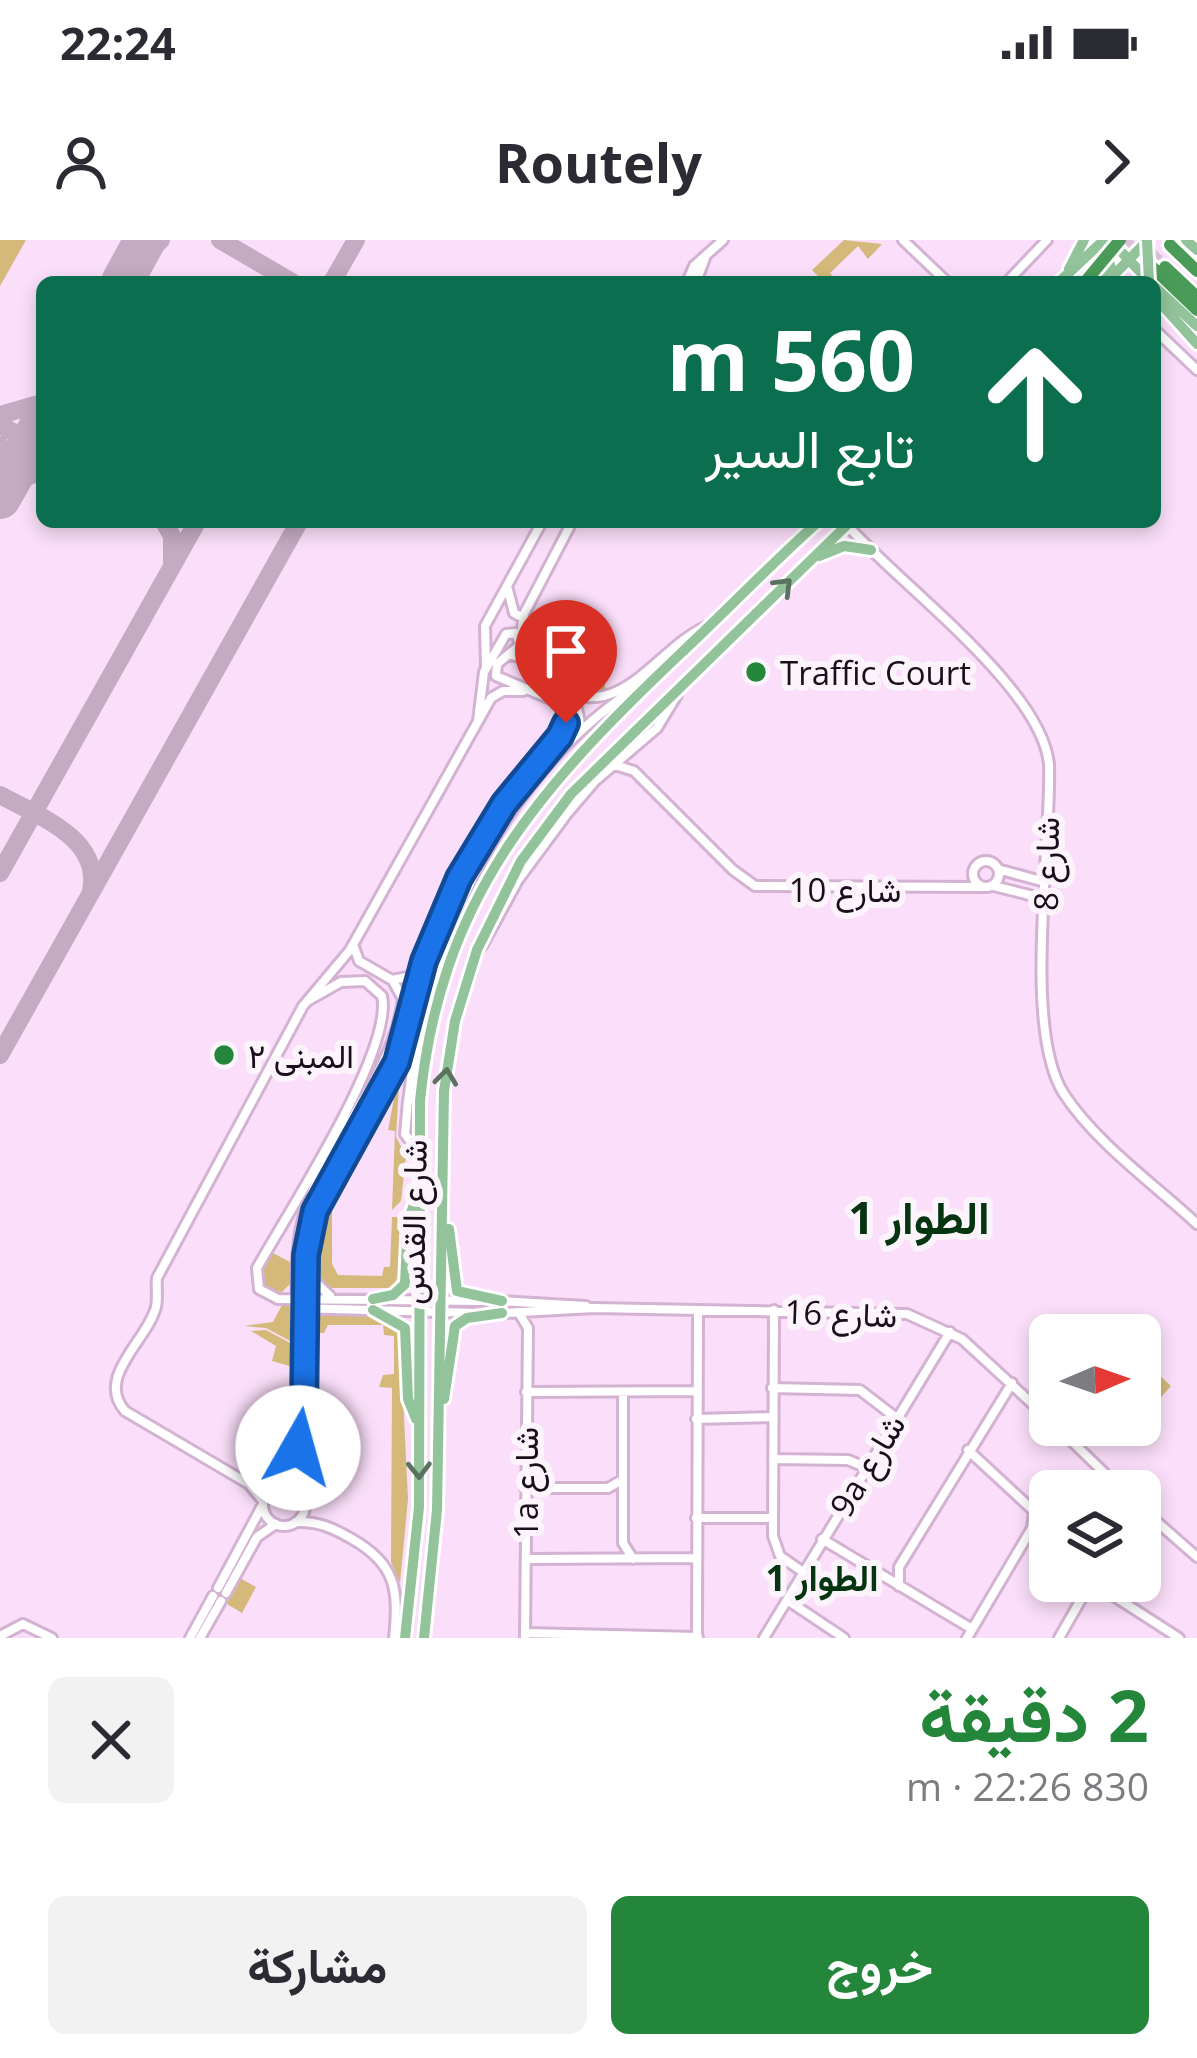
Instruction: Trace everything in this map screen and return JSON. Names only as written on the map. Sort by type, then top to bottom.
[{"type":"highway","points":[[1090,276],[1120,240]]},
{"type":"highway","points":[[1171,245],[1197,271]]},
{"type":"highway","points":[[1150,265],[1197,310]]},
{"type":"highway","points":[[1197,286],[1168,265],[1197,297]]},
{"type":"main road","points":[[1064,276],[1084,240]]},
{"type":"main road","points":[[1066,276],[1107,240],[1142,276]]},
{"type":"main road","points":[[1129,261],[1131,240]]},
{"type":"main road","points":[[1113,276],[1147,240]]},
{"type":"main road","points":[[1147,240],[1152,276]]},
{"type":"main road","points":[[1186,240],[1197,244]]},
{"type":"main road","points":[[1090,255],[1105,251],[1112,259],[1103,276]]},
{"type":"main road","points":[[1161,295],[1197,326]]},
{"type":"main road","points":[[1161,298],[1197,344]]},
{"type":"main road","name":"شارع القدس","points":[[405,1638],[417,1544],[418,1151],[428,1042],[441,981],[469,909],[507,842],[574,758],[812,528]]},
{"type":"main road","name":"شارع القدس","points":[[424,1638],[436,1529],[447,1064],[477,950],[513,876],[555,814],[842,528]]},
{"type":"main road","points":[[810,560],[844,546],[871,550]]},
{"type":"main road","points":[[436,965],[441,981]]},
{"type":"main road","points":[[413,1056],[428,1042]]},
{"type":"main road","points":[[418,1422],[408,1399],[405,1328],[373,1304],[405,1284],[408,1220],[419,1194]]},
{"type":"main road","points":[[442,1202],[454,1288],[502,1307]]},
{"type":"main road","points":[[439,1420],[455,1326],[502,1307]]},
{"type":"street","points":[[695,276],[723,240]]},
{"type":"street","points":[[903,240],[941,276]]},
{"type":"street","points":[[1012,276],[1047,240]]},
{"type":"street","points":[[1161,337],[1197,370]]},
{"type":"street","points":[[477,723],[486,666],[482,636],[539,528]]},
{"type":"street","points":[[519,616],[567,528]]},
{"type":"street","name":"شارع 8","points":[[851,528],[1027,706],[1043,734],[1049,774],[1044,861],[1046,1039],[1060,1088],[1086,1120],[1197,1223]]},
{"type":"street","points":[[392,980],[412,976],[487,830],[564,730],[565,714],[556,702],[496,676],[495,667],[521,638],[507,584]]},
{"type":"street","points":[[569,692],[589,700],[612,696],[674,645],[712,624]]},
{"type":"street","points":[[486,666],[508,632],[521,638],[569,692],[580,714],[578,733]]},
{"type":"street","points":[[509,655],[542,663]]},
{"type":"street","points":[[418,1151],[405,1137],[413,1056],[436,965],[463,898],[498,835],[578,733],[658,675]]},
{"type":"street","points":[[477,950],[566,815],[662,722],[681,686]]},
{"type":"street","points":[[276,1524],[249,1484],[125,1411],[115,1385],[156,1307],[157,1278],[305,1002],[353,944],[495,694],[524,691]]},
{"type":"street","points":[[633,751],[634,771]]},
{"type":"street","name":"شارع 10","points":[[615,765],[634,771],[726,864],[764,888],[988,887]]},
{"type":"street","points":[[1026,881],[1044,861]]},
{"type":"street","points":[[958,890],[981,862],[1026,881],[1045,882]]},
{"type":"street","points":[[988,887],[998,868]]},
{"type":"street","points":[[973,874],[988,887],[1024,890],[1045,899]]},
{"type":"street","points":[[296,1522],[304,1507],[294,1474],[304,1411],[306,1329],[301,1303],[315,1211],[397,1062],[432,938]]},
{"type":"street","points":[[230,1577],[263,1503],[286,1466],[296,1410],[299,1238],[310,1199],[393,1046],[403,999],[392,980],[359,962],[353,944]]},
{"type":"street","points":[[305,1002],[357,979],[378,989],[384,1012],[372,1055],[256,1268],[263,1293],[326,1309],[373,1304]]},
{"type":"street","points":[[306,1271],[316,1287],[337,1299]]},
{"type":"street","points":[[301,1303],[337,1299],[373,1304]]},
{"type":"street","name":"شارع 16","points":[[373,1304],[895,1312],[947,1330],[1029,1400]]},
{"type":"street","name":"شارع 16","points":[[502,1307],[539,1314],[594,1308]]},
{"type":"street","points":[[306,1329],[326,1309]]},
{"type":"street","points":[[525,1635],[698,1637],[695,1310]]},
{"type":"street","points":[[771,1310],[772,1518],[777,1551],[805,1569]]},
{"type":"street","points":[[519,1313],[528,1328],[539,1314]]},
{"type":"street","name":"1a شارع","points":[[525,1635],[528,1328]]},
{"type":"street","name":"9a شارع","points":[[764,1638],[947,1330]]},
{"type":"street","points":[[899,1586],[898,1567],[1012,1383]]},
{"type":"street","points":[[772,1388],[860,1390],[895,1417]]},
{"type":"street","points":[[526,1392],[696,1391]]},
{"type":"street","points":[[623,1392],[624,1548],[633,1559]]},
{"type":"street","points":[[696,1418],[772,1418]]},
{"type":"street","name":"شارع 16","points":[[1077,1446],[1102,1470]]},
{"type":"street","points":[[968,1450],[1029,1507]]},
{"type":"street","points":[[772,1459],[852,1460],[865,1467]]},
{"type":"street","points":[[525,1488],[608,1488],[622,1480]]},
{"type":"street","points":[[276,1485],[299,1490]]},
{"type":"street","points":[[696,1518],[772,1518]]},
{"type":"street","points":[[190,1638],[200,1633],[257,1537],[276,1524],[296,1522],[328,1526],[383,1560],[398,1592],[394,1638]]},
{"type":"street","points":[[1161,1526],[1197,1557]]},
{"type":"street","points":[[823,1539],[969,1634],[1029,1533]]},
{"type":"street","points":[[526,1559],[697,1558]]},
{"type":"street","points":[[1059,1638],[1080,1602]]},
{"type":"street","points":[[1124,1602],[1179,1638]]},
{"type":"street","points":[[785,1603],[844,1638]]},
{"type":"street","points":[[0,1636],[23,1624],[52,1638]]},
{"type":"shaded area","points":[[0,240],[26,240],[0,286]]},
{"type":"shaded area","points":[[844,240],[882,244],[868,259],[858,246],[830,273],[833,276],[818,276],[812,270]]},
{"type":"shaded area","points":[[574,663],[605,679],[605,690],[597,695],[578,689],[570,679]]},
{"type":"shaded area","points":[[400,1067],[396,1137],[406,1156],[401,1201],[392,1210],[395,1131],[388,1130]]},
{"type":"shaded area","points":[[332,1202],[332,1264],[338,1275],[382,1276],[384,1267],[390,1267],[392,1217],[401,1217],[400,1273],[392,1288],[326,1288],[315,1281],[313,1254]]},
{"type":"shaded area","points":[[271,1252],[290,1262],[291,1283],[282,1292],[268,1290],[260,1280]]},
{"type":"shaded area","points":[[283,1303],[291,1304],[292,1342],[266,1328],[244,1326],[273,1322]]},
{"type":"shaded area","points":[[320,1316],[385,1319],[400,1334],[408,1499],[400,1583],[391,1562],[392,1388],[379,1387],[383,1375],[394,1374],[394,1336],[384,1335],[383,1325],[328,1325],[324,1333],[310,1333]]},
{"type":"shaded area","points":[[266,1330],[292,1344],[293,1367],[272,1361],[276,1346],[251,1331]]},
{"type":"shaded area","points":[[1161,1377],[1171,1386],[1161,1397]]},
{"type":"shaded area","points":[[238,1577],[256,1587],[242,1613],[227,1604]]},
{"type":"taxiway","points":[[135,240],[130,268],[161,240]]},
{"type":"taxiway","points":[[220,240],[282,276]]},
{"type":"taxiway","points":[[335,276],[356,240]]},
{"type":"taxiway","points":[[0,415],[36,405]]},
{"type":"taxiway","points":[[0,425],[36,445]]},
{"type":"taxiway","points":[[0,445],[0,492]]},
{"type":"taxiway","points":[[0,499],[17,481],[36,473]]},
{"type":"taxiway","points":[[167,528],[172,563]]},
{"type":"taxiway","points":[[0,873],[194,528]]},
{"type":"taxiway","points":[[0,1055],[296,528]]},
{"type":"taxiway","points":[[0,795],[77,843],[92,873],[91,891]]},
{"type":"runway","points":[[125,276],[145,240]]},
{"type":"runway","points":[[0,498],[36,434]]},
{"type":"tunnel","points":[[1124,240],[1150,265]]},
{"type":"tunnel","points":[[1137,240],[1165,267]]},
{"type":"place","name":"Traffic Court","points":[[756,672]]},
{"type":"place","name":"المبنى ٢","points":[[224,1055]]},
{"type":"district","name":"الطوار 1","points":[[919,1216]]},
{"type":"district","name":"الطوار 1","points":[[822,1577]]},
{"type":"route","points":[[298,1448],[304,1411],[306,1255],[315,1211],[397,1062],[424,961],[459,878],[504,804],[566,723]]}]
